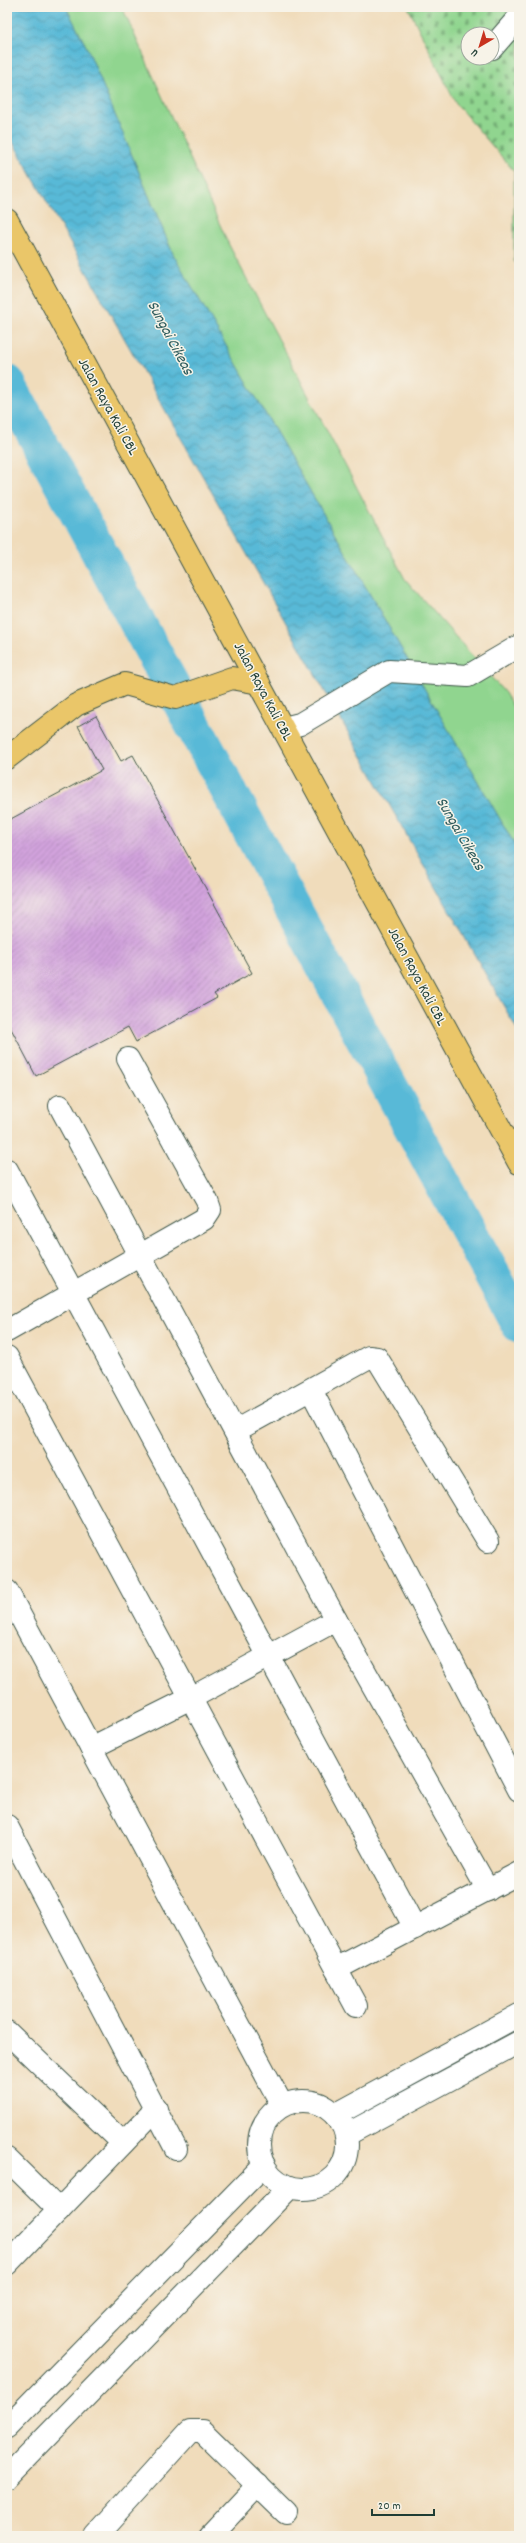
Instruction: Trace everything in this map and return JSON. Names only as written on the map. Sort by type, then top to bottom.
[{"type":"main road","name":"Jalan Raya Kali CBL","points":[[7,220],[259,683],[292,726],[519,1163]]},
{"type":"main road","points":[[7,758],[76,705],[125,684],[175,698],[232,678],[259,683]]},
{"type":"street","points":[[500,39],[519,17]]},
{"type":"street","points":[[292,726],[389,671],[468,676],[519,646]]},
{"type":"street","points":[[7,1331],[75,1294],[140,1254],[204,1219],[210,1207],[128,1059]]},
{"type":"street","points":[[60,1106],[336,1620],[488,1890]]},
{"type":"street","points":[[7,1170],[75,1294],[414,1928]]},
{"type":"street","points":[[235,1431],[372,1356],[380,1360],[488,1542]]},
{"type":"street","points":[[7,1357],[356,2006]]},
{"type":"street","points":[[311,1390],[519,1790]]},
{"type":"street","points":[[7,1591],[282,2106]]},
{"type":"street","points":[[91,1748],[191,1698],[336,1620]]},
{"type":"street","points":[[7,1826],[176,2149]]},
{"type":"street","points":[[336,1969],[519,1873]]},
{"type":"street","points":[[335,2115],[519,2015]]},
{"type":"street","points":[[7,2032],[123,2144]]},
{"type":"street","points":[[346,2135],[519,2042]]},
{"type":"street","points":[[293,2101],[316,2102],[335,2115],[346,2135],[345,2158],[333,2177],[312,2188],[290,2187],[270,2175],[259,2154],[260,2131],[265,2121],[282,2106],[293,2101]]},
{"type":"street","points":[[7,2264],[156,2109]]},
{"type":"street","points":[[7,2159],[60,2210]]},
{"type":"street","points":[[7,2427],[264,2165]]},
{"type":"street","points":[[7,2477],[290,2187]]},
{"type":"street","points":[[95,2536],[190,2431],[202,2431],[286,2513]]},
{"type":"street","points":[[210,2536],[258,2485]]},
{"type":"green space","points":[[66,7],[122,7],[229,245],[405,579],[505,693],[519,717],[519,852],[173,254],[88,50]]},
{"type":"green space","points":[[408,7],[519,7],[519,267],[514,261],[514,171],[456,104]]},
{"type":"water","name":"Sungai Cikeas","points":[[7,7],[66,7],[88,50],[173,254],[519,852],[519,1033],[7,132]]},
{"type":"building","points":[[96,716],[121,761],[133,755],[252,973],[214,994],[217,998],[136,1042],[128,1027],[36,1076],[7,1021],[7,821],[102,770],[78,726]]},
{"type":"waterway","points":[[7,383],[519,1324]]}]
